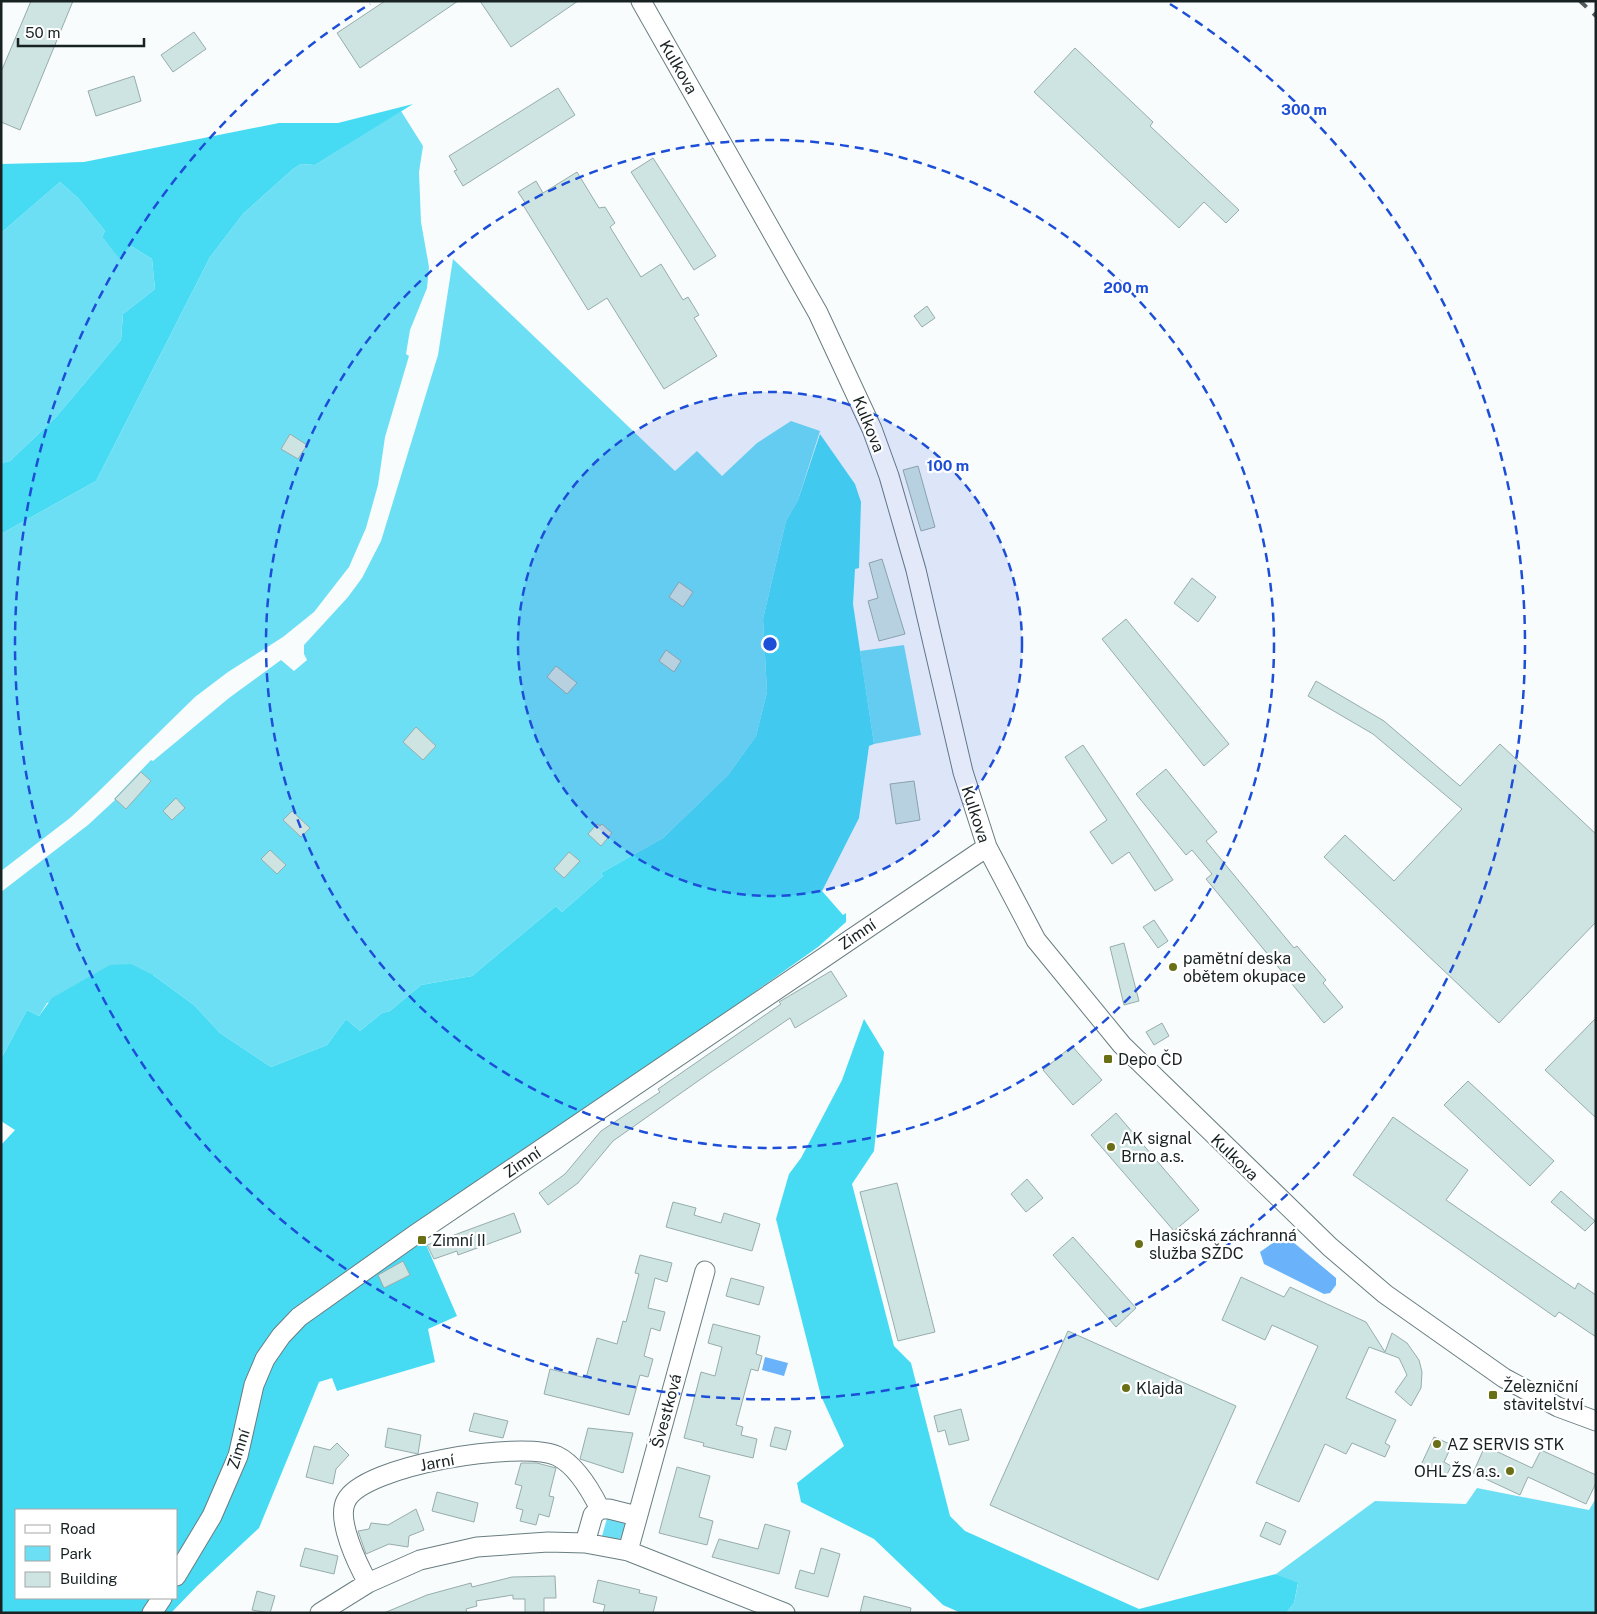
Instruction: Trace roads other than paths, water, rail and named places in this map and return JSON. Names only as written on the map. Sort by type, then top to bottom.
[{"type":"street","name":"Kulkova","points":[[641,1],[818,313],[872,429],[889,476],[916,570],[963,772],[987,846],[1036,940],[1085,1001],[1145,1069],[1330,1247],[1385,1294],[1504,1378],[1558,1407],[1596,1421]]},
{"type":"street","name":"Zimní","points":[[178,1573],[212,1516],[235,1463],[246,1426],[254,1385],[265,1359],[281,1336],[299,1317],[416,1234],[987,846]]},
{"type":"street","name":"Švestková","points":[[628,1551],[705,1271]]},
{"type":"street","name":"Jarní","points":[[368,1583],[346,1532],[342,1516],[343,1508],[351,1492],[359,1486],[384,1475],[431,1462],[488,1453],[537,1451],[558,1456],[565,1461],[598,1505]]},
{"type":"street","points":[[585,1543],[598,1505],[637,1516]]},
{"type":"street","points":[[320,1613],[368,1583],[420,1560],[476,1547],[548,1542],[585,1543],[628,1551],[785,1613]]},
{"type":"street","points":[[152,1613],[161,1599]]},
{"type":"railway","points":[[1580,1],[1596,16]]},
{"type":"place","name":"pamětní deska obětem okupace","points":[[1173,967]]},
{"type":"place","name":"Depo ČD","points":[[1108,1059]]},
{"type":"place","name":"AK signal Brno a.s.","points":[[1111,1147]]},
{"type":"place","name":"Zimní II","points":[[422,1240]]},
{"type":"place","name":"Hasičská záchranná služba SŽDC","points":[[1139,1244]]},
{"type":"place","name":"Klajda","points":[[1126,1388]]},
{"type":"place","name":"Železniční stavitelství","points":[[1493,1395]]},
{"type":"place","name":"AZ SERVIS STK","points":[[1437,1444]]},
{"type":"place","name":"OHL ŽS a.s.","points":[[1510,1471]]}]
